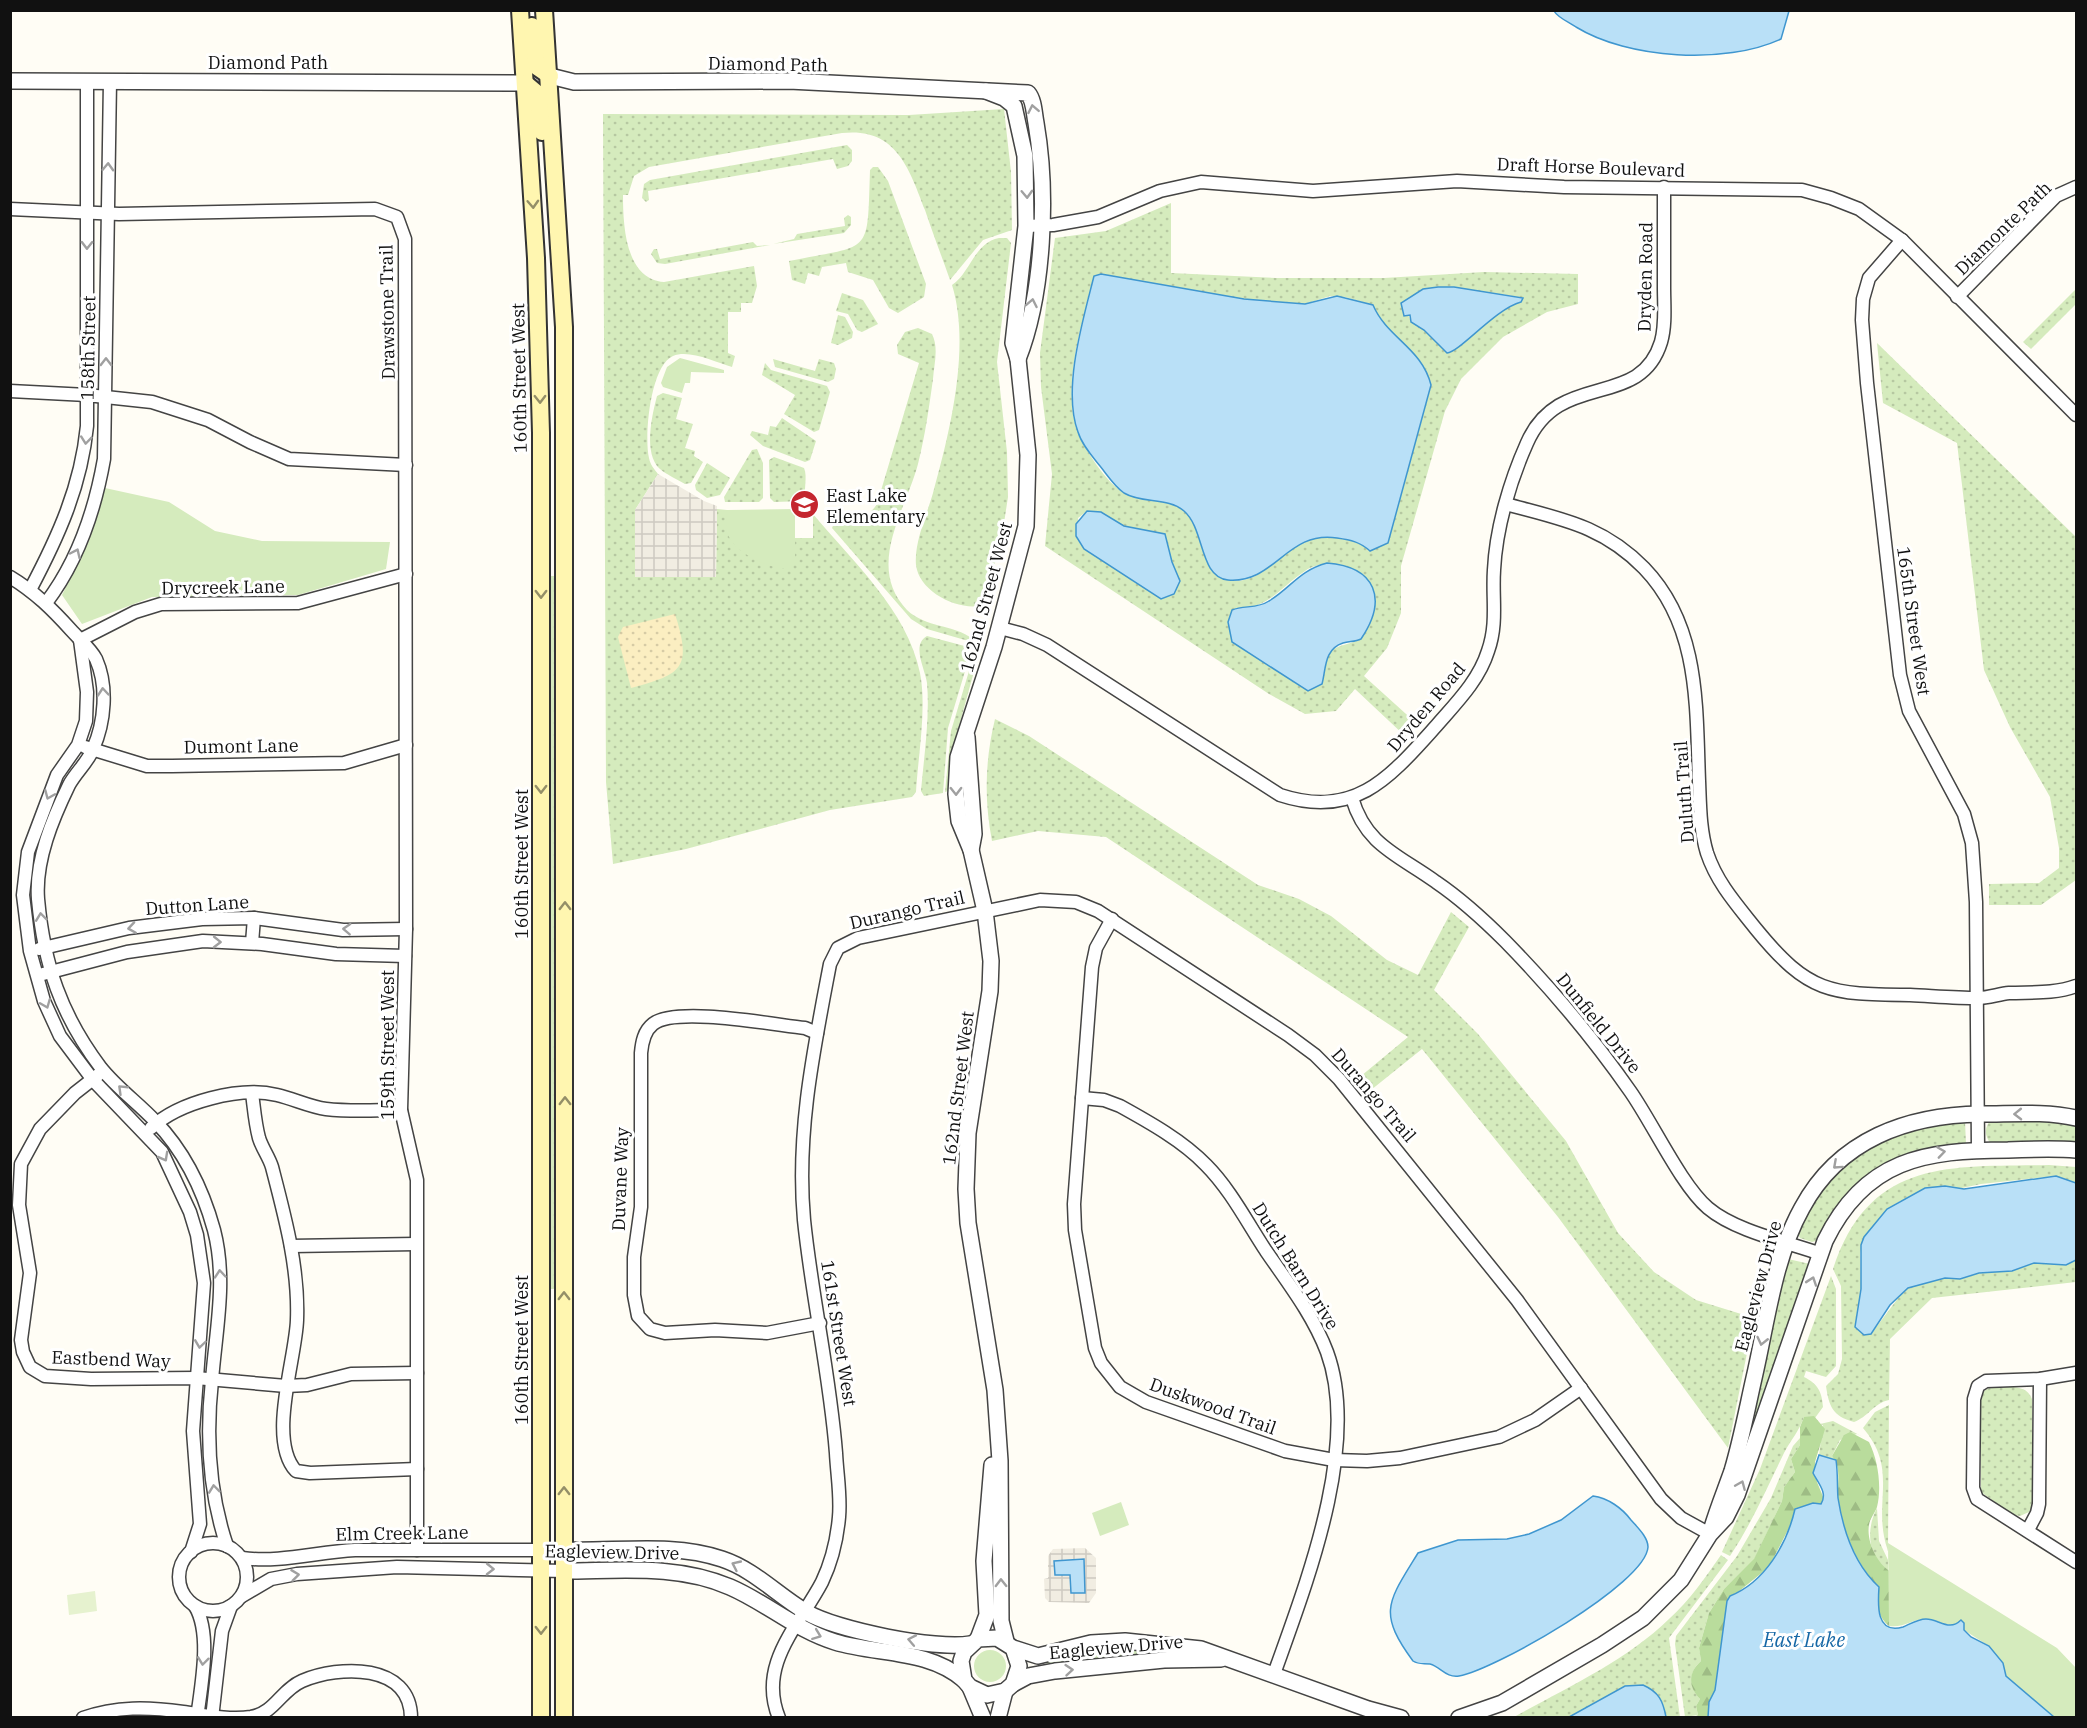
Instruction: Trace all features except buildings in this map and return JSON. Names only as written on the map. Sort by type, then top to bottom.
[{"type":"main road","name":"160th Street West","points":[[520,10],[535,237],[541,433],[541,1718]]},
{"type":"main road","points":[[531,10],[537,67],[550,76]]},
{"type":"main road","points":[[544,10],[561,275],[566,595],[564,1718]]},
{"type":"main road","points":[[525,83],[535,89],[540,101],[549,236],[561,275]]},
{"type":"street","name":"Diamond Path","points":[[550,76],[574,82],[789,81],[986,91]]},
{"type":"street","name":"Diamond Path","points":[[10,81],[525,83]]},
{"type":"street","name":"158th Street","points":[[30,590],[56,542],[72,502],[84,454],[87,394],[87,81]]},
{"type":"street","name":"158th Street","points":[[46,603],[77,552],[93,510],[104,459],[106,213],[110,81]]},
{"type":"street","name":"162nd Street West","points":[[986,91],[1004,98],[1016,110],[1034,226],[1013,333],[1028,448],[1029,490],[1022,548],[967,734],[958,757],[956,794],[959,821],[971,850],[985,911],[991,977],[969,1122],[966,1189],[969,1223],[993,1364],[1000,1461],[1001,1621],[1009,1645]]},
{"type":"street","name":"Draft Horse Boulevard","points":[[1034,226],[1098,217],[1160,191],[1201,182],[1313,191],[1457,181],[1564,187],[1772,188],[1817,193],[1859,209],[1902,240],[2076,415]]},
{"type":"street","name":"Dryden Road","points":[[999,628],[1023,634],[1052,648],[1270,790],[1290,798],[1312,802],[1352,798],[1375,787],[1400,766],[1462,696],[1483,664],[1494,628],[1494,568],[1506,504],[1526,444],[1544,417],[1570,398],[1628,382],[1643,372],[1658,350],[1664,323],[1664,187]]},
{"type":"street","name":"Diamonte Path","points":[[1958,297],[2056,196],[2076,187]]},
{"type":"street","name":"Drawstone Trail","points":[[10,209],[106,213],[375,209],[397,217],[405,239],[406,260],[406,574]]},
{"type":"street","name":"165th Street West","points":[[1902,240],[1869,278],[1863,299],[1867,383],[1900,675],[1909,711],[1964,814],[1972,843],[1976,902],[1978,1149]]},
{"type":"street","points":[[10,392],[87,394],[152,402],[208,420],[289,459],[406,465]]},
{"type":"street","name":"Duluth Trail","points":[[1506,504],[1553,515],[1603,534],[1643,567],[1664,593],[1685,633],[1693,669],[1701,817],[1707,852],[1726,892],[1785,961],[1801,975],[1830,990],[1860,995],[1976,998],[2007,993],[2051,992],[2076,986]]},
{"type":"street","name":"Drycreek Lane","points":[[80,640],[135,612],[160,604],[298,603],[406,574]]},
{"type":"street","name":"159th Street West","points":[[406,574],[406,929],[401,1110],[417,1180],[417,1550]]},
{"type":"street","points":[[10,577],[46,603],[95,657],[104,698],[93,749],[70,782],[42,855],[38,895],[45,948],[58,996],[73,1028],[103,1070],[175,1144],[190,1168],[214,1231],[221,1304],[212,1380],[210,1457],[216,1508],[227,1546]]},
{"type":"street","points":[[80,640],[87,692],[86,721],[78,745],[57,775],[28,852],[23,895],[30,951],[44,1001],[60,1036],[93,1080],[162,1152],[190,1212],[202,1259],[203,1323],[196,1378],[193,1431],[200,1524],[191,1552],[181,1567],[181,1584],[184,1593],[201,1615],[204,1646],[197,1716]]},
{"type":"street","name":"Dumont Lane","points":[[78,745],[147,766],[172,766],[344,762],[406,745]]},
{"type":"street","name":"Dunfield Drive","points":[[1352,798],[1360,822],[1378,843],[1454,895],[1489,925],[1539,977],[1629,1089],[1693,1190],[1708,1208],[1738,1225],[1821,1254]]},
{"type":"street","name":"Durango Trail","points":[[843,944],[858,938],[1052,899],[1087,906],[1112,919],[1288,1035],[1328,1066],[1517,1300],[1667,1506],[1681,1518],[1710,1534]]},
{"type":"street","points":[[252,943],[254,918]]},
{"type":"street","name":"Dutton Lane","points":[[30,951],[129,928],[202,919],[254,918],[343,930],[406,929]]},
{"type":"street","name":"Duskwood Trail","points":[[1112,919],[1100,938],[1094,957],[1074,1221],[1095,1348],[1107,1372],[1128,1393],[1146,1402],[1285,1451],[1334,1460],[1400,1458],[1499,1437],[1536,1420],[1581,1388]]},
{"type":"street","name":"Dutton Lane","points":[[37,976],[127,952],[203,941],[252,943],[336,954],[405,956]]},
{"type":"street","name":"161st Street West","points":[[779,1718],[773,1698],[773,1674],[778,1654],[830,1564],[839,1514],[832,1396],[806,1236],[803,1178],[805,1117],[817,1033],[830,964],[843,944]]},
{"type":"street","name":"Duvane Way","points":[[817,1033],[806,1028],[696,1016],[661,1019],[650,1027],[642,1042],[641,1053],[641,1196],[634,1257],[634,1295],[635,1308],[643,1323],[650,1329],[665,1333],[715,1330],[767,1333],[820,1323]]},
{"type":"street","name":"Eastbend Way","points":[[103,1070],[40,1129],[21,1164],[19,1204],[30,1274],[23,1318],[23,1352],[30,1367],[45,1376],[91,1379],[196,1378],[286,1386],[307,1385],[351,1374],[417,1373]]},
{"type":"street","points":[[252,1093],[260,1140],[271,1163],[291,1246],[297,1288],[297,1323],[286,1386],[286,1456],[296,1471],[417,1469]]},
{"type":"street","points":[[146,1133],[164,1116],[208,1098],[252,1093],[275,1094],[326,1109],[401,1110]]},
{"type":"street","name":"Dutch Barn Drive","points":[[1082,1098],[1104,1100],[1127,1110],[1198,1157],[1219,1180],[1322,1339],[1332,1369],[1338,1400],[1338,1432],[1334,1460],[1309,1570],[1274,1674]]},
{"type":"street","name":"Eagleview Drive","points":[[1710,1534],[1732,1468],[1787,1242],[1810,1195],[1830,1171],[1858,1147],[1886,1131],[1913,1121],[1946,1115],[1978,1114],[2044,1114],[2076,1118]]},
{"type":"street","name":"Eagleview Drive","points":[[1459,1718],[1503,1702],[1602,1646],[1643,1618],[1681,1580],[1710,1534],[1726,1517],[1747,1470],[1821,1254],[1840,1215],[1875,1179],[1900,1164],[1922,1156],[1978,1149],[2076,1150]]},
{"type":"street","points":[[291,1246],[416,1244]]},
{"type":"street","points":[[2076,1373],[2040,1379],[1986,1381],[1978,1386],[1974,1393],[1974,1495],[2076,1562]]},
{"type":"street","points":[[2028,1530],[2037,1514],[2039,1504],[2040,1379]]},
{"type":"street","name":"162nd Street West","points":[[974,1642],[987,1615],[984,1561],[992,1460],[997,1439]]},
{"type":"street","points":[[191,1552],[208,1544],[227,1546],[242,1558],[247,1577],[242,1596],[231,1606],[213,1611],[195,1605]]},
{"type":"street","name":"Elm Creek Lane","points":[[242,1558],[268,1561],[322,1552],[564,1550]]},
{"type":"street","name":"Eagleview Drive","points":[[564,1550],[684,1551],[714,1557],[760,1578],[804,1611],[823,1620],[939,1646],[974,1642]]},
{"type":"street","name":"Eagleview Drive","points":[[242,1596],[271,1579],[297,1574],[397,1567],[684,1572],[735,1589],[817,1636],[846,1645],[923,1658],[947,1668],[967,1684]]},
{"type":"street","points":[[212,1717],[222,1631],[231,1606]]},
{"type":"street","points":[[983,1718],[967,1684],[961,1661],[974,1642],[987,1636],[1009,1645],[1019,1666],[998,1718]]},
{"type":"street","name":"Eagleview Drive","points":[[1009,1645],[1044,1656],[1091,1643],[1125,1641],[1201,1649],[1368,1709],[1401,1718]]},
{"type":"street","name":"Eagleview Drive","points":[[1009,1687],[1028,1676],[1055,1671],[1164,1660],[1224,1658]]},
{"type":"street","points":[[83,1718],[125,1708],[212,1717],[252,1716],[271,1709],[299,1682],[320,1675],[348,1672],[375,1673],[393,1679],[404,1691],[411,1713]]},
{"type":"street","points":[[967,1684],[987,1695],[1009,1687]]},
{"type":"green space","points":[[1004,109],[1011,172],[1012,230],[983,240],[950,280],[913,179],[898,154],[876,137],[860,133],[842,133],[649,167],[634,176],[628,195],[623,195],[624,221],[629,249],[641,271],[651,279],[664,282],[754,266],[757,286],[752,303],[741,303],[741,312],[728,312],[728,353],[735,356],[732,367],[702,357],[679,354],[665,362],[659,373],[650,403],[647,435],[650,460],[658,474],[635,510],[716,577],[717,509],[727,510],[728,533],[795,559],[795,538],[813,538],[813,514],[877,588],[903,628],[920,673],[923,701],[916,792],[912,797],[830,810],[686,849],[613,864],[606,782],[603,114],[909,115]]},
{"type":"green space","points":[[847,145],[852,150],[852,161],[848,166],[837,169],[833,159],[648,191],[649,200],[646,202],[642,198],[644,184],[650,180]]},
{"type":"green space","points":[[878,167],[888,181],[926,284],[924,297],[898,313],[889,308],[873,280],[848,272],[846,263],[822,267],[819,276],[808,273],[805,284],[792,280],[789,261],[837,252],[851,248],[860,242],[868,219],[870,170]]},
{"type":"green space","points":[[1171,203],[1171,273],[1276,278],[1384,278],[1484,272],[1578,274],[1578,304],[1547,312],[1503,337],[1461,379],[1445,411],[1401,566],[1401,613],[1387,648],[1364,676],[1416,723],[1405,736],[1355,689],[1336,711],[1305,714],[1269,694],[1045,546],[1052,474],[1041,387],[1040,353],[1055,238],[1106,231]],"holes":[[[1101,274],[1244,299],[1305,304],[1330,296],[1345,297],[1373,305],[1387,326],[1420,362],[1431,385],[1388,543],[1370,551],[1363,545],[1351,541],[1319,538],[1303,542],[1254,577],[1240,581],[1224,579],[1216,575],[1206,560],[1196,529],[1185,512],[1169,504],[1133,496],[1117,488],[1097,466],[1080,437],[1074,419],[1072,384],[1077,345],[1094,289]],[[1438,287],[1507,295],[1517,297],[1521,302],[1499,313],[1462,345],[1447,353],[1424,330],[1411,322],[1408,314]],[[1087,511],[1124,526],[1165,534],[1172,562],[1180,581],[1174,594],[1161,599],[1085,549],[1079,542],[1078,518]],[[1327,563],[1374,613],[1361,639],[1335,648],[1331,652],[1325,664],[1324,675],[1236,608],[1247,608],[1265,601],[1307,569]]]},
{"type":"green space","points":[[848,215],[851,217],[851,225],[844,233],[773,244],[794,239],[797,234],[845,226],[844,218]]},
{"type":"green space","points":[[999,238],[1007,238],[1011,243],[997,362],[1007,452],[1008,497],[1002,536],[984,605],[963,606],[942,598],[924,584],[916,565],[916,556],[946,443],[956,389],[959,335],[952,285],[984,246]]},
{"type":"green space","points":[[753,242],[757,246],[770,245],[665,264],[657,263],[651,254],[654,249],[657,249],[660,259]]},
{"type":"green space","points":[[2076,289],[2076,304],[2031,349],[2023,342]]},
{"type":"green space","points":[[842,293],[863,300],[878,324],[862,332],[857,330],[848,314],[836,311]]},
{"type":"green space","points":[[838,315],[845,317],[853,332],[852,338],[838,345],[831,343]]},
{"type":"green space","points":[[918,328],[932,334],[936,356],[925,432],[918,464],[892,538],[889,575],[895,593],[914,616],[965,634],[973,639],[972,642],[927,629],[911,619],[832,528],[835,521],[859,520],[869,514],[877,504],[919,363],[898,354],[897,345],[905,332]]},
{"type":"green space","points":[[1877,343],[2076,537],[2076,880],[2041,905],[1989,905],[1989,884],[2039,883],[2059,868],[2059,848],[2050,797],[2010,727],[1984,670],[1957,443],[1883,403]]},
{"type":"green space","points":[[680,358],[724,370],[724,373],[691,372],[690,383],[685,383],[682,393],[663,387],[661,383],[667,367]]},
{"type":"green space","points":[[773,359],[815,371],[819,359],[834,363],[836,369],[834,379],[828,382],[775,367]]},
{"type":"green space","points":[[765,363],[771,370],[827,386],[830,392],[819,430],[814,432],[784,414],[795,395],[762,375]]},
{"type":"green space","points":[[663,393],[682,398],[676,419],[693,424],[685,448],[695,451],[694,456],[703,462],[691,483],[685,484],[660,469],[652,454],[650,434],[653,413],[657,396]]},
{"type":"green space","points":[[782,418],[816,441],[810,460],[805,462],[763,446],[750,435],[752,431],[768,435],[770,426],[776,427]]},
{"type":"green space","points":[[757,449],[763,463],[763,498],[759,502],[725,502],[724,497],[752,450]]},
{"type":"green space","points":[[774,457],[804,468],[806,501],[774,502],[770,498],[769,460]]},
{"type":"green space","points":[[707,463],[730,478],[720,495],[707,498],[696,490],[695,485]]},
{"type":"green space","points":[[105,488],[169,502],[215,531],[262,541],[390,542],[386,569],[298,595],[152,597],[82,624],[62,595],[88,543]]},
{"type":"green space","points":[[795,509],[795,559],[786,568],[770,566],[752,558],[731,541],[728,534],[727,510]]},
{"type":"green space","points":[[548,576],[558,576],[558,1289],[548,1289]]},
{"type":"green space","points":[[927,636],[972,648],[948,728],[943,793],[924,796],[921,791],[928,696],[919,651],[922,640]]},
{"type":"green space","points":[[975,651],[978,651],[978,657],[956,737],[951,790],[945,792],[951,731]]},
{"type":"green space","points":[[995,719],[1029,736],[1258,885],[1299,899],[1331,916],[1387,960],[1418,975],[1451,912],[1469,927],[1434,990],[1478,1034],[1566,1141],[1618,1233],[1654,1272],[1696,1300],[1754,1318],[1728,1448],[1558,1217],[1422,1049],[1366,1094],[1355,1081],[1408,1037],[1106,837],[1038,831],[992,841],[987,780],[989,750]]},
{"type":"green space","points":[[2038,1118],[2076,1124],[2076,1146],[1991,1144],[1987,1138],[1986,1128],[1992,1119]]},
{"type":"green space","points":[[1965,1121],[1966,1144],[1905,1157],[1820,1240],[1812,1242],[1800,1238],[1797,1232],[1817,1196],[1844,1166],[1859,1154],[1895,1133],[1920,1124]]},
{"type":"green space","points":[[2049,1165],[2076,1167],[2076,1183],[2056,1176],[1981,1184],[1900,1201],[1887,1209],[1864,1237],[1860,1253],[1861,1289],[1855,1327],[1871,1334],[1908,1288],[1945,1278],[1960,1279],[1979,1273],[2012,1271],[2035,1263],[2066,1265],[2076,1260],[2076,1282],[1932,1298],[1890,1339],[1889,1400],[1879,1404],[1854,1422],[1836,1413],[1830,1405],[1826,1386],[1838,1374],[1842,1359],[1841,1286],[1833,1269],[1849,1232],[1869,1206],[1892,1187],[1918,1176],[1947,1169]]},
{"type":"green space","points":[[1788,1259],[1810,1264],[1746,1459],[1733,1481]]},
{"type":"green space","points":[[1831,1276],[1836,1289],[1836,1366],[1826,1377],[1806,1371],[1804,1377],[1818,1389],[1823,1407],[1815,1418],[1804,1417],[1730,1556],[1722,1552],[1760,1469]]},
{"type":"green space","points":[[1989,1388],[2020,1388],[2025,1390],[2032,1399],[2032,1507],[2029,1512],[2020,1516],[2013,1515],[1981,1492],[1981,1399],[1984,1391]]},
{"type":"green space","points":[[1889,1405],[1888,1551],[1882,1518],[1883,1473],[1874,1444],[1863,1428],[1875,1412]]},
{"type":"green space","points":[[1814,1416],[1825,1429],[1815,1462],[1817,1482],[1824,1499],[1821,1504],[1813,1503],[1795,1509],[1792,1522],[1769,1567],[1727,1601],[1715,1690],[1709,1702],[1708,1717],[1694,1717],[1698,1715],[1696,1706],[1700,1699],[1693,1690],[1691,1680],[1694,1670],[1701,1661],[1699,1648],[1709,1613],[1724,1589],[1754,1559],[1782,1501],[1784,1487],[1795,1472],[1791,1459],[1800,1445],[1800,1427],[1804,1417]]},
{"type":"green space","points":[[1833,1421],[1863,1437],[1857,1434],[1840,1440],[1832,1456],[1836,1460],[1819,1455],[1823,1425],[1820,1424]]},
{"type":"green space","points":[[1850,1432],[1869,1442],[1877,1465],[1878,1499],[1870,1522],[1869,1539],[1882,1565],[1893,1573],[1889,1626],[1879,1613],[1879,1587],[1863,1568],[1851,1546],[1840,1510],[1838,1471],[1832,1456],[1844,1435]]},
{"type":"green space","points":[[1800,1438],[1800,1445],[1791,1459],[1795,1472],[1784,1487],[1782,1501],[1754,1560],[1724,1589],[1709,1613],[1699,1648],[1701,1661],[1692,1675],[1692,1685],[1700,1699],[1696,1706],[1698,1715],[1685,1717],[1675,1644],[1676,1636],[1737,1556],[1771,1498],[1793,1446]]},
{"type":"green space","points":[[1121,1502],[1129,1525],[1100,1536],[1092,1513]]},
{"type":"green space","points":[[1877,1508],[1879,1541],[1888,1560],[1888,1571],[1881,1565],[1872,1550],[1870,1533]]},
{"type":"green space","points":[[1888,1543],[2057,1648],[2076,1668],[2076,1717],[2054,1717],[2006,1676],[2003,1663],[1989,1646],[1956,1625],[1927,1619],[1900,1626],[1889,1626]]},
{"type":"green space","points":[[1721,1555],[1728,1560],[1669,1638],[1680,1717],[1666,1717],[1663,1704],[1576,1714],[1569,1717],[1514,1717],[1615,1661],[1652,1634],[1684,1604]]},
{"type":"green space","points":[[95,1591],[97,1611],[69,1615],[67,1595]]},
{"type":"green space","points":[[1120,1647],[1183,1652],[1047,1666],[1046,1662],[1087,1650]]},
{"type":"green space","points":[[990,1650],[1002,1654],[1006,1666],[1002,1678],[990,1682],[978,1678],[974,1666],[978,1654]]},
{"type":"sand","points":[[675,614],[683,646],[679,666],[662,678],[631,688],[618,637],[623,627]]},
{"type":"shaded area","points":[[658,474],[704,501],[717,506],[716,577],[635,577],[635,510]]},
{"type":"shaded area","points":[[1085,1548],[1096,1558],[1096,1593],[1089,1603],[1049,1602],[1045,1598],[1044,1579],[1048,1578],[1048,1556],[1053,1549]]},
{"type":"water","points":[[1554,11],[1789,11],[1781,39],[1733,53],[1677,55],[1649,52],[1597,38],[1561,18]]},
{"type":"water","points":[[1101,274],[1244,299],[1305,304],[1337,296],[1373,305],[1387,326],[1420,362],[1431,385],[1388,543],[1370,551],[1363,545],[1351,541],[1320,538],[1305,542],[1258,574],[1244,579],[1228,580],[1219,577],[1212,570],[1196,529],[1184,511],[1163,502],[1131,496],[1117,487],[1080,437],[1072,396],[1080,333],[1094,276]]},
{"type":"water","points":[[1454,287],[1523,298],[1521,302],[1500,313],[1460,346],[1447,353],[1424,330],[1411,322],[1410,315],[1404,316],[1401,303],[1423,289]]},
{"type":"water","points":[[1087,511],[1101,512],[1124,526],[1165,534],[1172,562],[1180,581],[1174,594],[1161,599],[1084,549],[1076,536],[1076,524]]},
{"type":"water","points":[[1327,563],[1357,571],[1366,578],[1375,598],[1374,611],[1361,639],[1343,643],[1332,650],[1327,660],[1322,684],[1308,691],[1232,642],[1228,622],[1232,610],[1264,603],[1277,596],[1309,570]]},
{"type":"water","points":[[2056,1176],[2076,1183],[2076,1260],[2066,1265],[2034,1263],[2012,1271],[1979,1273],[1960,1279],[1945,1278],[1908,1288],[1890,1305],[1871,1334],[1864,1335],[1855,1327],[1861,1289],[1861,1245],[1864,1237],[1887,1209],[1925,1188],[1945,1186],[1964,1189]]},
{"type":"water","name":"East Lake","points":[[1819,1455],[1836,1460],[1838,1498],[1843,1522],[1857,1558],[1879,1587],[1878,1601],[1883,1622],[1894,1628],[1923,1619],[1948,1625],[1961,1620],[1964,1623],[1964,1630],[1971,1637],[1989,1646],[2003,1663],[2006,1676],[2054,1717],[1708,1717],[1709,1702],[1715,1690],[1727,1601],[1730,1596],[1743,1590],[1754,1581],[1773,1560],[1786,1535],[1795,1509],[1813,1503],[1821,1504],[1823,1492],[1813,1473]]},
{"type":"water","points":[[1593,1496],[1609,1501],[1623,1511],[1642,1532],[1648,1543],[1641,1563],[1623,1582],[1566,1623],[1503,1659],[1477,1670],[1454,1676],[1430,1664],[1413,1661],[1394,1630],[1391,1607],[1400,1584],[1418,1553],[1458,1540],[1507,1539],[1529,1534],[1561,1520]]},
{"type":"water","points":[[1084,1559],[1085,1593],[1071,1593],[1070,1575],[1055,1575],[1054,1561]]},
{"type":"water","points":[[1643,1685],[1659,1698],[1666,1717],[1569,1717],[1625,1686]]},
{"type":"place","name":"East Lake Elementary","points":[[805,505]]}]
